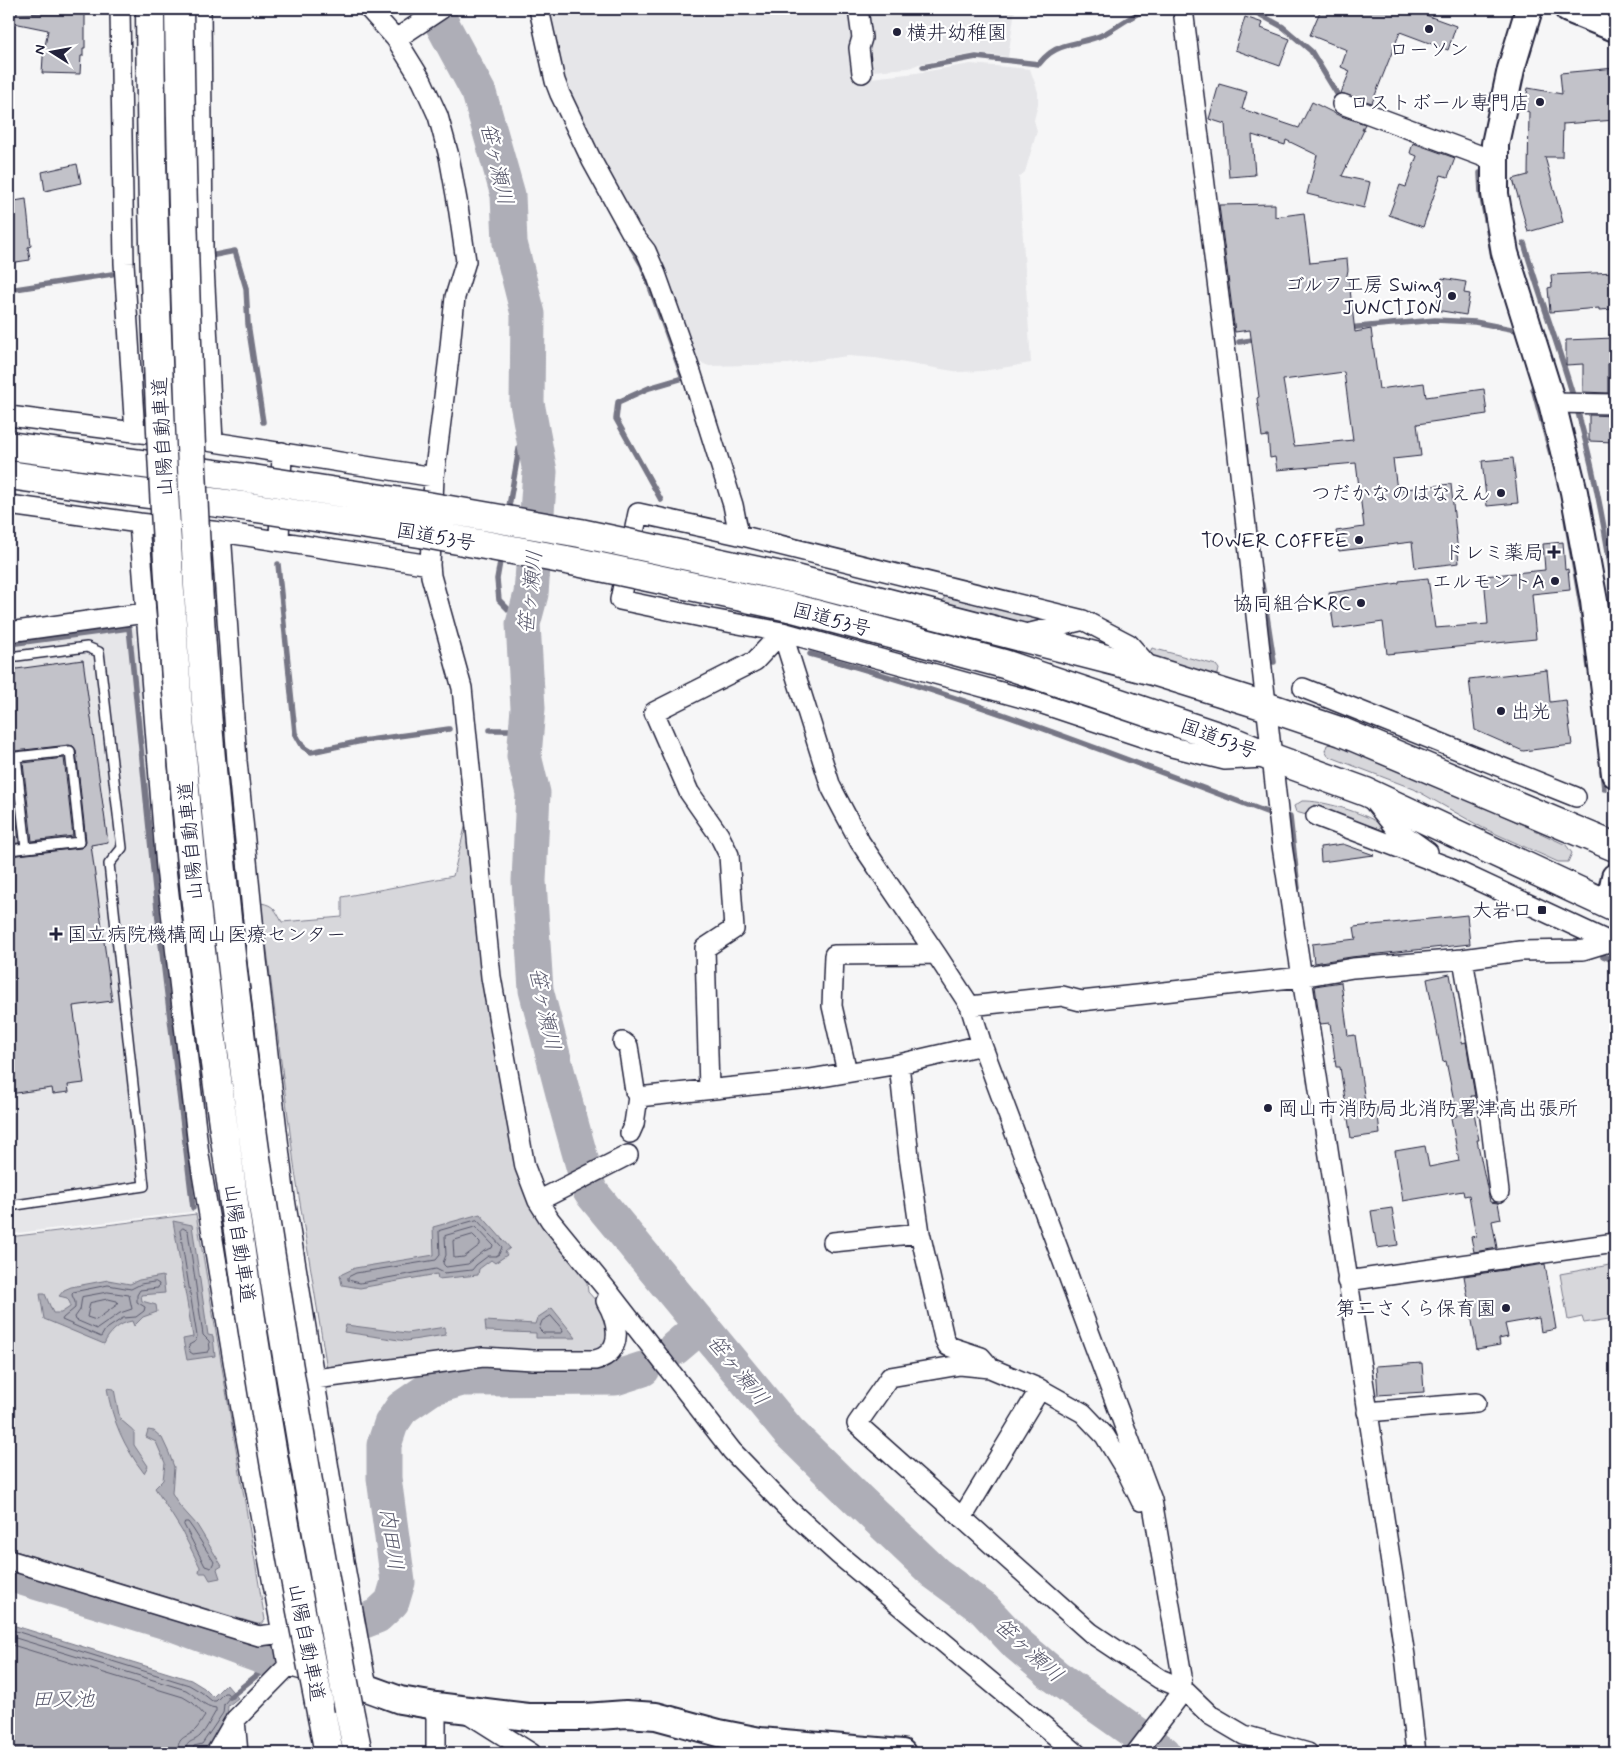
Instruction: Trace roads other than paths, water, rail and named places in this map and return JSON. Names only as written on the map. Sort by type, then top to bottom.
[{"type":"highway","name":"山陽自動車道","points":[[150,9],[151,153],[162,449],[171,608],[199,934],[245,1284],[301,1616],[329,1753]]},
{"type":"highway","name":"山陽自動車道","points":[[178,9],[190,432],[200,606],[228,921],[247,1093],[273,1272],[308,1481],[358,1753]]},
{"type":"highway","name":"国道53号","points":[[9,446],[253,479],[427,506],[571,532],[795,579],[1153,672],[1266,706],[1342,732],[1615,847]]},
{"type":"highway","name":"国道53号","points":[[9,475],[250,507],[426,534],[578,562],[786,619],[1004,664],[1232,741],[1366,792],[1612,906]]},
{"type":"street","points":[[120,9],[124,263],[135,433]]},
{"type":"street","points":[[201,9],[203,246],[213,442]]},
{"type":"street","points":[[369,9],[401,35],[438,116],[458,206],[466,261],[455,297],[434,477],[430,565],[431,576],[462,688],[491,977],[525,1167],[550,1220],[608,1291],[732,1451],[785,1506],[839,1555],[1076,1753]]},
{"type":"street","points":[[401,35],[441,9]]},
{"type":"street","points":[[523,9],[541,17],[560,94],[592,161],[631,232],[646,251],[656,274],[692,375],[733,505],[740,535]]},
{"type":"street","points":[[858,9],[862,38],[859,48],[862,73]]},
{"type":"street","points":[[1183,9],[1231,393],[1281,837],[1405,1656],[1415,1753]]},
{"type":"street","points":[[1528,9],[1511,69],[1495,144],[1495,194],[1505,253],[1568,404],[1574,492],[1594,601],[1615,774]]},
{"type":"street","points":[[1568,9],[1615,28]]},
{"type":"street","points":[[1342,104],[1495,161]]},
{"type":"street","points":[[1568,404],[1615,404]]},
{"type":"street","points":[[9,416],[213,442],[434,477]]},
{"type":"street","points":[[279,541],[282,452]]},
{"type":"street","points":[[9,504],[138,523],[220,532],[430,565]]},
{"type":"street","points":[[786,619],[706,618],[620,600],[638,513],[740,535],[1083,620],[1129,644],[1153,672]]},
{"type":"street","points":[[138,523],[166,868],[199,1155],[244,1427],[285,1651],[235,1720],[216,1753]]},
{"type":"street","points":[[220,532],[238,761],[257,960],[285,1199],[367,1688]]},
{"type":"street","points":[[9,632],[144,613]]},
{"type":"street","points":[[786,619],[831,787],[860,842],[970,1006],[982,1045],[1152,1500],[1182,1676],[1180,1693],[1136,1753]]},
{"type":"street","points":[[709,1090],[705,948],[734,929],[729,855],[719,834],[689,792],[654,712],[755,660],[786,619]]},
{"type":"street","points":[[1018,636],[1083,620]]},
{"type":"street","points":[[1303,688],[1576,797]]},
{"type":"street","points":[[1342,732],[1408,730]]},
{"type":"street","points":[[1448,746],[1465,783]]},
{"type":"street","points":[[1366,792],[1396,829],[1451,868]]},
{"type":"street","points":[[1316,816],[1451,868],[1612,943]]},
{"type":"street","points":[[1612,906],[1615,877]]},
{"type":"street","points":[[970,1006],[1062,996],[1081,1001],[1301,977],[1353,968],[1463,959],[1520,951],[1583,950],[1612,943]]},
{"type":"street","points":[[847,1072],[832,1006],[834,955],[936,954]]},
{"type":"street","points":[[1463,959],[1490,1118],[1499,1192]]},
{"type":"street","points":[[623,1042],[628,1046],[635,1091],[638,1097],[634,1124],[630,1133]]},
{"type":"street","points":[[638,1097],[810,1079],[899,1064],[982,1045]]},
{"type":"street","points":[[899,1064],[908,1157],[920,1233],[944,1338],[948,1346],[981,1357],[990,1368]]},
{"type":"street","points":[[541,1200],[628,1154]]},
{"type":"street","points":[[833,1242],[920,1233]]},
{"type":"street","points":[[1347,1281],[1615,1243]]},
{"type":"street","points":[[315,1379],[483,1358],[542,1360],[594,1360],[604,1358],[616,1340],[617,1328],[614,1314],[604,1297],[608,1291]]},
{"type":"street","points":[[1154,1517],[1142,1505],[1127,1472],[1105,1436],[1083,1413],[1040,1389],[990,1368],[960,1365],[890,1377],[857,1424],[1090,1633],[1160,1679],[1210,1715],[1244,1735],[1308,1753]]},
{"type":"street","points":[[962,1518],[1040,1389]]},
{"type":"street","points":[[1367,1412],[1476,1403]]},
{"type":"street","points":[[9,1560],[259,1636],[285,1651],[367,1688],[400,1700],[528,1717],[585,1717],[626,1714],[656,1716],[720,1733],[760,1741],[902,1753]]},
{"type":"street","points":[[436,1753],[448,1707]]},
{"type":"street","points":[[448,1707],[531,1753]]},
{"type":"street","points":[[235,1720],[238,1753]]},
{"type":"lane","points":[[9,657],[87,647],[99,652],[122,848],[109,864],[144,1186],[9,1206]]},
{"type":"lane","points":[[9,850],[80,842],[70,751],[16,757],[26,848]]},
{"type":"water","points":[[480,1214],[510,1248],[505,1252],[507,1255],[495,1263],[491,1260],[479,1269],[478,1275],[438,1279],[437,1274],[360,1288],[342,1285],[340,1275],[355,1268],[434,1255],[433,1227]]},
{"type":"water","points":[[173,1221],[192,1225],[208,1335],[213,1336],[215,1356],[187,1360],[183,1339],[193,1337]]},
{"type":"water","points":[[163,1276],[165,1293],[141,1295],[142,1301],[156,1305],[157,1312],[143,1317],[134,1326],[132,1321],[119,1326],[112,1332],[104,1344],[44,1319],[40,1294],[45,1294],[53,1313],[61,1313],[70,1307],[70,1303],[67,1298],[59,1296],[64,1290],[71,1287],[108,1280],[130,1284],[139,1280]]},
{"type":"water","points":[[552,1308],[576,1338],[536,1338],[536,1333],[486,1331],[485,1321],[535,1324],[537,1318]]},
{"type":"water","points":[[346,1325],[407,1333],[445,1327],[445,1335],[406,1341],[344,1332]]},
{"type":"water","points":[[107,1388],[114,1389],[121,1420],[134,1431],[134,1445],[148,1466],[144,1473],[130,1453],[120,1433],[112,1411]]},
{"type":"water","points":[[148,1430],[154,1431],[162,1438],[174,1467],[172,1493],[179,1505],[197,1525],[222,1566],[217,1569],[220,1578],[210,1580],[206,1573],[199,1573],[200,1567],[182,1531],[155,1488],[163,1480],[165,1463],[156,1442],[146,1437]]},
{"type":"water","name":"田又池","points":[[9,1624],[191,1680],[204,1688],[213,1697],[226,1684],[238,1698],[228,1706],[225,1718],[214,1738],[201,1753],[198,1749],[194,1753],[9,1753]]},
{"type":"waterway","name":"笹ヶ瀬川","points":[[430,9],[440,20],[479,93],[508,195],[510,243],[528,314],[527,403],[540,472],[531,594],[523,624],[528,708],[524,756],[533,793],[529,881],[536,990],[590,1191],[788,1431],[849,1491],[935,1573],[984,1609],[1017,1644],[1055,1676],[1164,1753]]},
{"type":"waterway","points":[[923,67],[976,57],[1039,64],[1056,49],[1097,37],[1147,9]]},
{"type":"waterway","points":[[1250,9],[1283,27],[1311,51],[1339,97]]},
{"type":"waterway","points":[[1480,173],[1481,193],[1493,257]]},
{"type":"waterway","points":[[629,243],[642,265],[683,378],[649,388],[618,402],[616,419],[661,500]]},
{"type":"waterway","points":[[1524,243],[1567,375],[1586,442],[1600,509],[1615,599]]},
{"type":"waterway","points":[[210,256],[235,251],[246,288],[248,324],[263,422]]},
{"type":"waterway","points":[[9,290],[112,274]]},
{"type":"waterway","points":[[1347,328],[1435,320],[1475,322],[1516,330]]},
{"type":"waterway","points":[[1239,342],[1259,339]]},
{"type":"waterway","points":[[1533,388],[1551,454]]},
{"type":"waterway","points":[[508,512],[527,403]]},
{"type":"waterway","points":[[1566,519],[1582,611],[1589,668]]},
{"type":"waterway","points":[[501,556],[497,579],[499,600],[523,624]]},
{"type":"waterway","points":[[278,564],[295,733],[303,747],[311,752],[362,741],[449,729]]},
{"type":"waterway","points":[[1262,584],[1274,662]]},
{"type":"waterway","points":[[9,644],[129,628],[158,919],[193,1208]]},
{"type":"waterway","points":[[810,654],[984,708],[1269,813]]},
{"type":"waterway","points":[[490,730],[526,730]]},
{"type":"waterway","points":[[1602,771],[1604,789]]},
{"type":"waterway","points":[[1290,817],[1298,888]]},
{"type":"waterway","points":[[1603,956],[1615,961]]},
{"type":"waterway","name":"内田川","points":[[675,1348],[701,1326]]},
{"type":"waterway","name":"内田川","points":[[9,1574],[176,1625],[268,1659],[377,1616],[392,1602],[398,1582],[384,1478],[384,1445],[391,1424],[402,1408],[431,1388],[462,1379],[615,1378],[643,1369]]},
{"type":"waterway","points":[[230,1697],[261,1672],[268,1659]]},
{"type":"place","name":"ローソン","points":[[1429,29]]},
{"type":"place","name":"横井幼稚園","points":[[897,32]]},
{"type":"place","name":"ロストボール専門店","points":[[1540,102]]},
{"type":"place","name":"ゴルフ工房 Swing JUNCTION","points":[[1452,296]]},
{"type":"place","name":"つだかなのはなえん","points":[[1501,493]]},
{"type":"place","name":"TOWER COFFEE","points":[[1359,540]]},
{"type":"place","name":"ドレミ薬局","points":[[1554,552]]},
{"type":"place","name":"エルモントA","points":[[1555,581]]},
{"type":"place","name":"協同組合KRC","points":[[1361,603]]},
{"type":"place","name":"出光","points":[[1501,711]]},
{"type":"place","name":"大岩口","points":[[1542,910]]},
{"type":"place","name":"国立病院機構岡山医療センター","points":[[56,934]]},
{"type":"place","name":"岡山市消防局北消防署津高出張所","points":[[1268,1108]]},
{"type":"place","name":"第二さくら保育園","points":[[1506,1308]]}]
